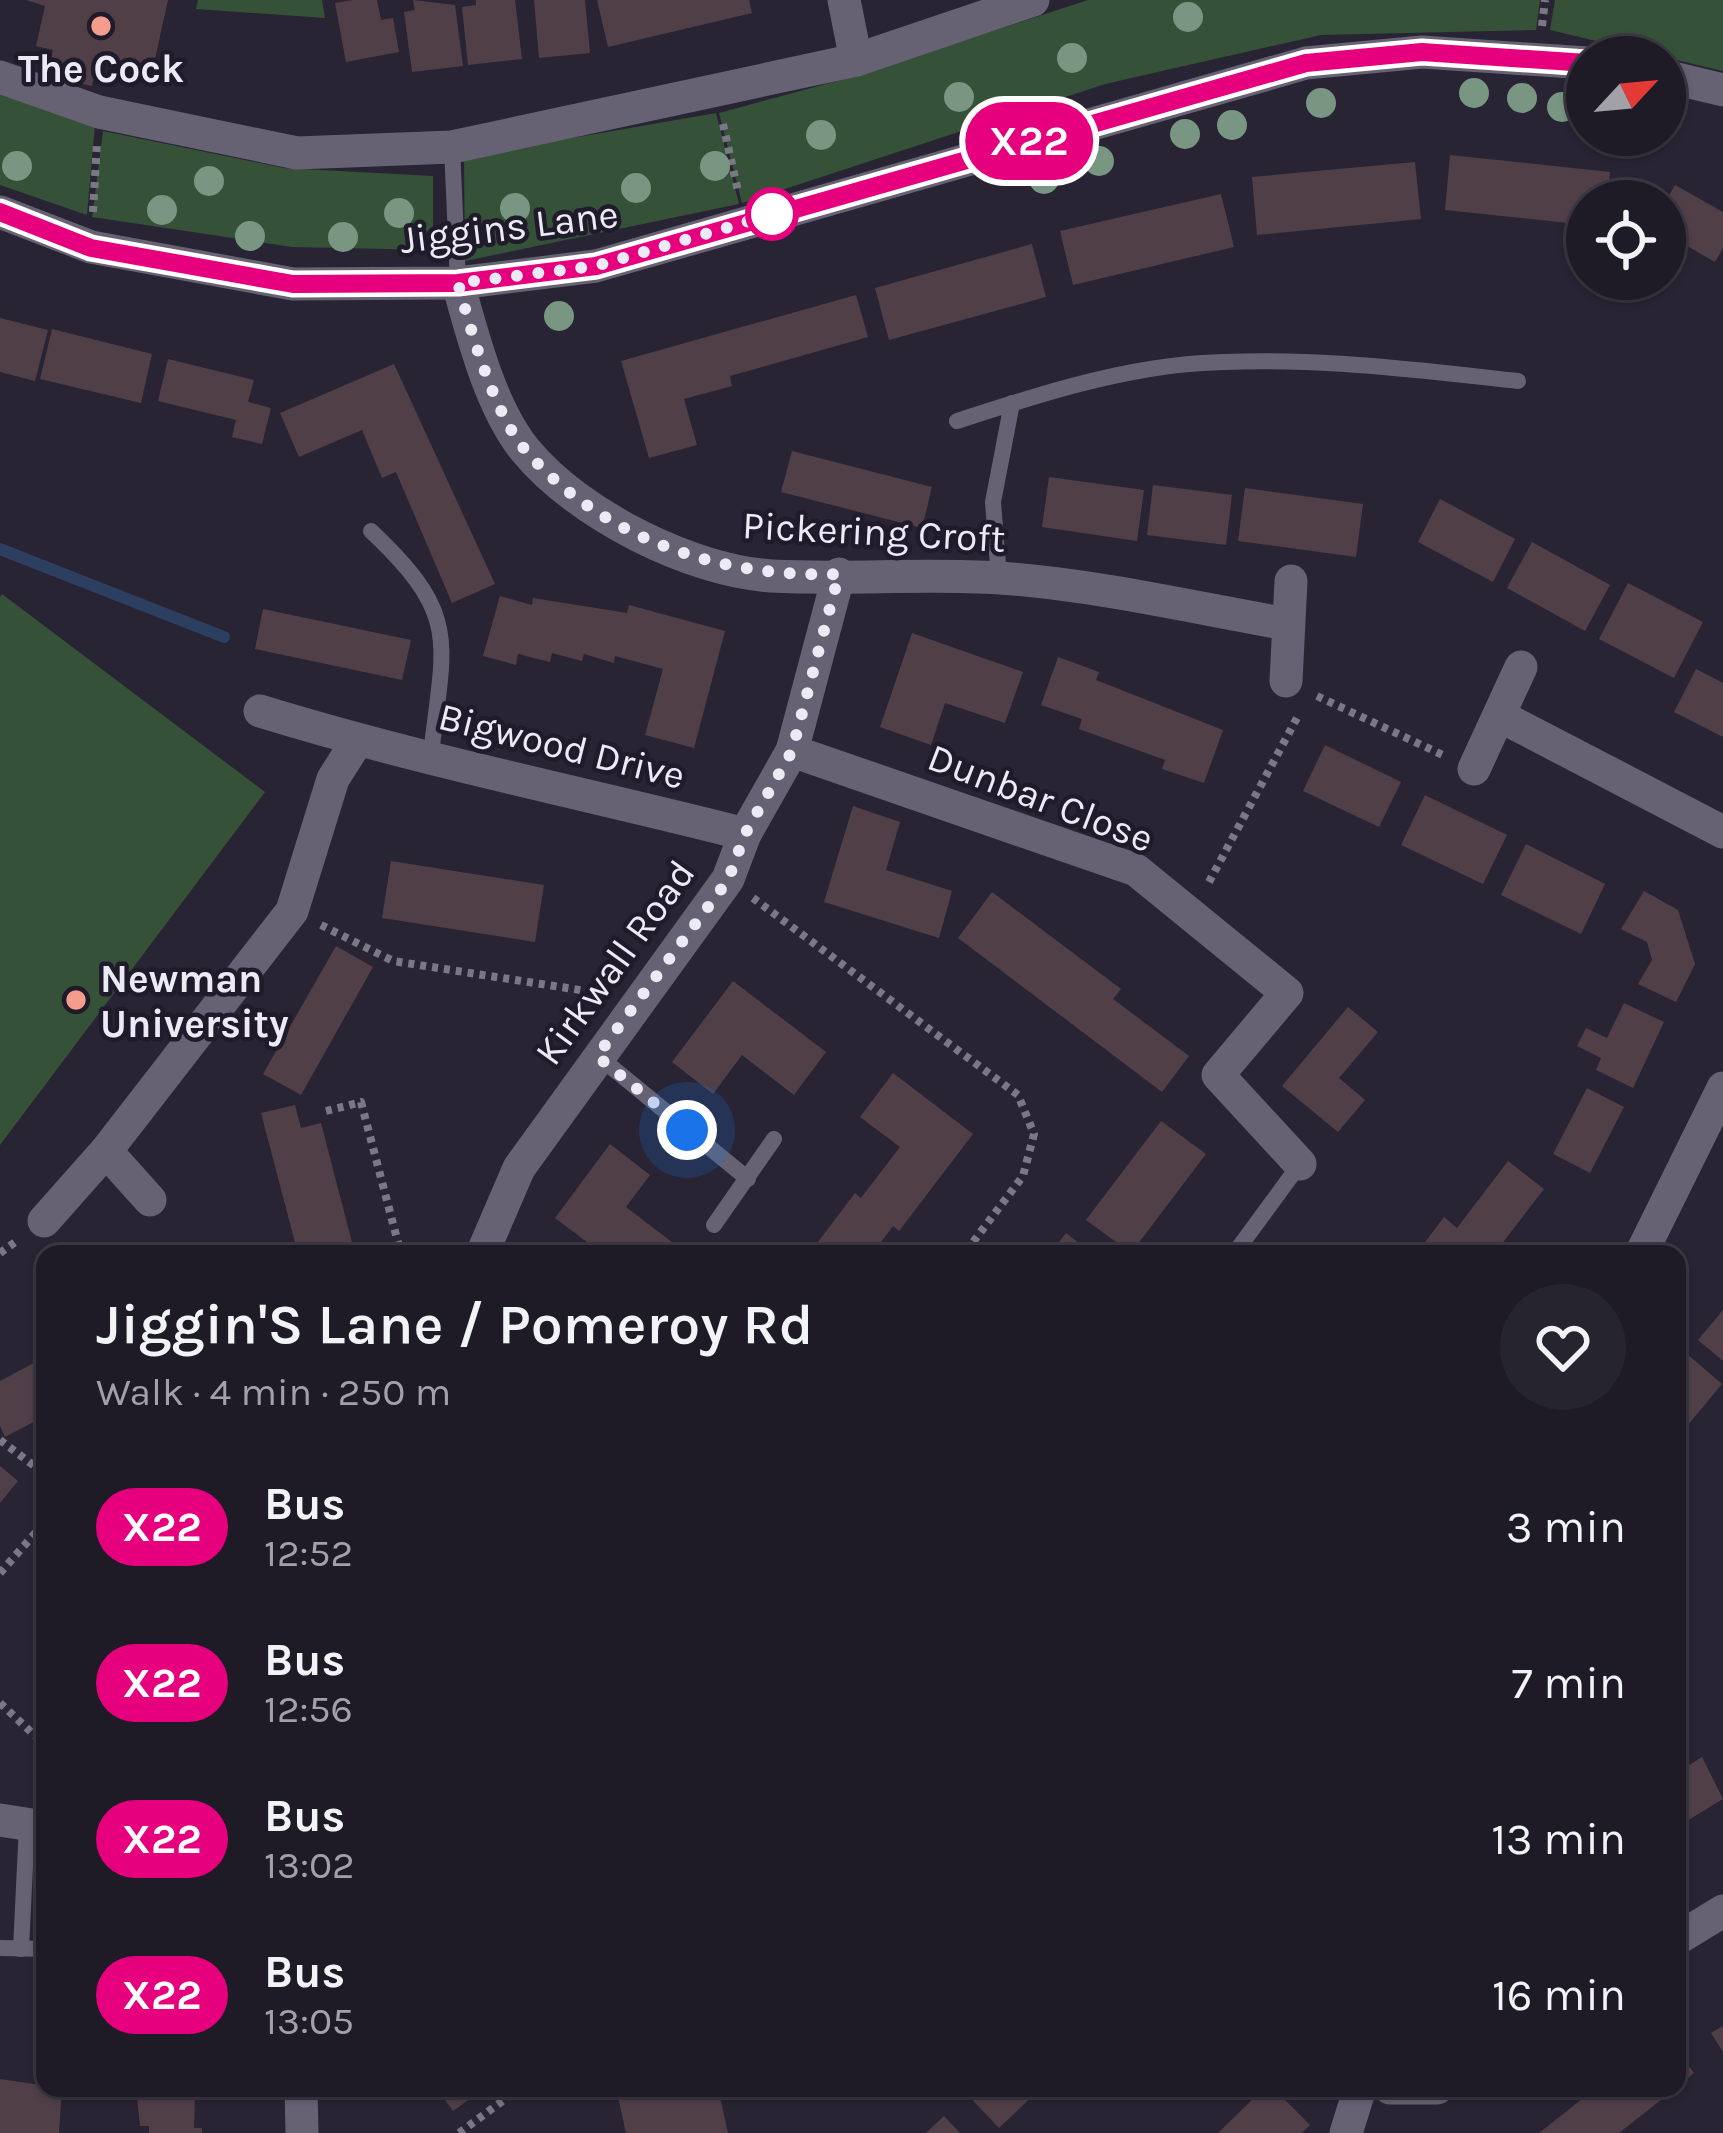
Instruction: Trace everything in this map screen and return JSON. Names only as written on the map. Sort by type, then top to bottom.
[{"type":"street","points":[[844,0],[856,60]]},
{"type":"street","points":[[0,77],[99,112],[297,153],[452,148],[856,60],[1033,0]]},
{"type":"street","name":"Jiggins Lane","points":[[0,212],[91,248],[293,284],[458,283],[596,266],[1306,63],[1422,52],[1566,62]]},
{"type":"street","points":[[1686,81],[1723,90]]},
{"type":"street","name":"Pickering Croft","points":[[458,283],[478,355],[524,450],[606,520],[701,561],[770,576],[999,578],[1125,592],[1287,625]]},
{"type":"street","name":"Kirkwall Road","points":[[486,1245],[519,1168],[728,880],[745,834],[792,751],[839,574]]},
{"type":"street","points":[[1291,581],[1287,625],[1298,687]]},
{"type":"street","points":[[1474,769],[1521,667]]},
{"type":"street","name":"Bigwood Drive","points":[[260,711],[357,741],[431,754],[745,834]]},
{"type":"street","points":[[1500,716],[1723,832]]},
{"type":"street","points":[[44,1221],[106,1151],[292,911],[333,779],[357,741]]},
{"type":"street","name":"Dunbar Close","points":[[792,751],[1136,870],[1287,992],[1217,1075],[1300,1164]]},
{"type":"street","points":[[1645,1245],[1723,1088]]},
{"type":"street","points":[[106,1151],[151,1200]]},
{"type":"street","points":[[1686,1934],[1723,1911]]},
{"type":"street","points":[[302,2097],[302,2133]]},
{"type":"street","points":[[1346,2133],[1357,2097]]},
{"type":"lane","points":[[452,148],[458,283]]},
{"type":"lane","points":[[957,421],[1186,364],[1344,362],[1518,381]]},
{"type":"lane","points":[[999,578],[994,502],[1012,404]]},
{"type":"lane","points":[[370,531],[418,576],[445,637],[431,754]]},
{"type":"lane","points":[[597,1056],[748,1179]]},
{"type":"lane","points":[[714,1225],[774,1139]]},
{"type":"lane","points":[[1241,1245],[1300,1164]]},
{"type":"lane","points":[[21,1948],[24,1824]]},
{"type":"lane","points":[[0,1948],[36,1949]]},
{"type":"path","points":[[716,93],[746,222]]},
{"type":"path","points":[[91,248],[99,112]]},
{"type":"path","points":[[1192,916],[1298,687],[1474,769]]},
{"type":"path","points":[[728,880],[1018,1095],[1034,1134],[1023,1176],[971,1245]]},
{"type":"path","points":[[292,911],[393,962],[599,993]]},
{"type":"path","points":[[326,1111],[361,1102],[399,1245]]},
{"type":"path","points":[[0,1440],[36,1467]]},
{"type":"path","points":[[0,1573],[36,1532]]},
{"type":"path","points":[[0,1703],[36,1736]]},
{"type":"path","points":[[459,2133],[508,2097]]},
{"type":"green space","points":[[198,0],[322,0],[325,18],[196,9]]},
{"type":"green space","points":[[1088,0],[1540,0],[1536,30],[1321,35],[1105,84],[742,203],[719,113],[852,77]]},
{"type":"green space","points":[[1555,0],[1723,0],[1723,71],[1686,62],[1686,36],[1575,36],[1550,30]]},
{"type":"green space","points":[[0,80],[96,113],[87,215],[0,185]]},
{"type":"green space","points":[[716,113],[739,204],[465,261],[464,157]]},
{"type":"green space","points":[[103,131],[284,168],[433,176],[433,250],[292,247],[92,217]]},
{"type":"green space","name":"Newman University","points":[[2,594],[265,792],[0,1145],[0,597]]},
{"type":"building","name":"The Cock","points":[[26,0],[168,0],[153,68],[98,56],[92,86],[47,76],[53,50],[36,46],[45,6]]},
{"type":"building","points":[[377,0],[381,20],[393,18],[399,52],[346,62],[335,3]]},
{"type":"building","points":[[413,0],[455,5],[463,66],[412,72],[404,12],[415,10]]},
{"type":"building","points":[[476,0],[515,0],[522,59],[468,65],[462,7],[476,5]]},
{"type":"building","points":[[534,0],[585,0],[590,53],[539,58]]},
{"type":"building","points":[[597,0],[749,0],[752,13],[608,47]]},
{"type":"building","points":[[1450,155],[1610,172],[1609,180],[1566,180],[1566,223],[1445,210]]},
{"type":"building","points":[[1415,162],[1421,219],[1257,235],[1252,177]]},
{"type":"building","points":[[1686,191],[1723,212],[1723,248],[1715,262],[1686,245]]},
{"type":"building","points":[[1221,194],[1234,247],[1073,285],[1060,231]]},
{"type":"building","points":[[1032,244],[1046,297],[889,340],[875,288]]},
{"type":"building","points":[[856,295],[868,337],[730,376],[732,386],[684,399],[697,445],[649,458],[621,361]]},
{"type":"building","points":[[0,318],[48,330],[35,381],[0,372]]},
{"type":"building","points":[[52,329],[152,354],[141,403],[40,379]]},
{"type":"building","points":[[168,359],[254,380],[248,402],[271,408],[262,444],[232,437],[236,420],[158,401]]},
{"type":"building","points":[[394,364],[495,584],[452,603],[396,472],[382,478],[362,430],[299,457],[280,413]]},
{"type":"building","points":[[792,451],[932,487],[922,528],[781,492]]},
{"type":"building","points":[[1049,477],[1144,490],[1137,541],[1042,527]]},
{"type":"building","points":[[1153,485],[1232,495],[1226,545],[1147,535]]},
{"type":"building","points":[[1245,488],[1363,504],[1356,557],[1238,541]]},
{"type":"building","points":[[1440,499],[1515,539],[1493,582],[1418,542]]},
{"type":"building","points":[[1532,542],[1610,585],[1585,631],[1507,588]]},
{"type":"building","points":[[1628,583],[1703,622],[1674,678],[1599,639]]},
{"type":"building","points":[[500,596],[532,605],[533,598],[627,613],[629,605],[725,631],[694,748],[645,735],[663,669],[615,656],[614,663],[584,654],[582,661],[552,653],[550,662],[518,654],[516,665],[483,656]]},
{"type":"building","points":[[263,609],[411,640],[402,680],[255,649]]},
{"type":"building","points":[[912,633],[1023,672],[1005,723],[945,703],[931,745],[880,727]]},
{"type":"building","points":[[1058,657],[1099,672],[1096,680],[1223,730],[1204,783],[1162,769],[1165,760],[1079,729],[1082,719],[1041,705]]},
{"type":"building","points":[[1696,669],[1723,683],[1723,737],[1674,712]]},
{"type":"building","points":[[1325,745],[1401,782],[1379,827],[1303,791]]},
{"type":"building","points":[[1425,795],[1507,835],[1483,884],[1401,845]]},
{"type":"building","points":[[853,806],[900,822],[886,870],[952,891],[939,938],[824,902]]},
{"type":"building","points":[[1526,844],[1605,884],[1581,934],[1501,895]]},
{"type":"building","points":[[391,861],[544,885],[535,942],[382,918]]},
{"type":"building","points":[[1644,891],[1678,910],[1695,964],[1676,1002],[1638,984],[1652,960],[1647,942],[1621,929]]},
{"type":"building","points":[[992,892],[1121,989],[1113,999],[1189,1056],[1162,1092],[958,938]]},
{"type":"building","points":[[336,946],[373,967],[301,1095],[263,1074]]},
{"type":"building","points":[[733,981],[826,1052],[794,1095],[742,1055],[713,1094],[672,1062]]},
{"type":"building","points":[[1624,1003],[1664,1022],[1633,1088],[1596,1070],[1601,1058],[1577,1046],[1586,1028],[1607,1038]]},
{"type":"building","points":[[1348,1007],[1378,1032],[1339,1078],[1365,1100],[1338,1132],[1282,1086]]},
{"type":"building","points":[[893,1073],[973,1134],[899,1231],[893,1226],[879,1245],[816,1245],[855,1193],[861,1198],[900,1147],[860,1117]]},
{"type":"building","points":[[1587,1088],[1624,1107],[1590,1173],[1553,1154]]},
{"type":"building","points":[[295,1105],[301,1128],[321,1123],[353,1245],[296,1245],[261,1113]]},
{"type":"building","points":[[1161,1121],[1206,1154],[1137,1245],[1120,1245],[1086,1220]]},
{"type":"building","points":[[610,1144],[650,1175],[626,1207],[676,1245],[591,1245],[555,1218]]},
{"type":"building","points":[[1508,1161],[1544,1189],[1501,1245],[1423,1245],[1444,1217],[1457,1228]]},
{"type":"building","points":[[1066,1233],[1081,1245],[1057,1245]]},
{"type":"building","points":[[1723,1310],[1723,1361],[1698,1340]]},
{"type":"building","points":[[1686,1355],[1722,1384],[1686,1427]]},
{"type":"building","points":[[36,1362],[36,1421],[5,1437],[0,1426],[0,1381]]},
{"type":"building","points":[[0,1466],[18,1481],[0,1503]]},
{"type":"building","points":[[1702,1757],[1723,1799],[1686,1822],[1686,1767]]},
{"type":"building","points":[[1723,2026],[1723,2052],[1711,2033]]},
{"type":"building","points":[[0,2079],[36,2084],[36,2097],[61,2097],[59,2133],[0,2133]]},
{"type":"building","points":[[137,2097],[195,2097],[194,2128],[202,2128],[202,2133],[149,2133],[149,2126],[140,2126]]},
{"type":"building","points":[[443,2097],[472,2097],[453,2111]]},
{"type":"building","points":[[618,2097],[720,2097],[728,2133],[626,2133]]},
{"type":"building","points":[[970,2097],[1032,2097],[999,2128]]},
{"type":"building","points":[[1255,2097],[1282,2097],[1310,2125],[1302,2133],[1218,2133]]},
{"type":"building","points":[[1585,2097],[1665,2097],[1619,2133],[1539,2133]]},
{"type":"building","points":[[944,2116],[960,2133],[926,2133]]},
{"type":"waterway","points":[[0,549],[224,637]]},
{"type":"bus line","name":"X22","points":[[0,212],[91,248],[293,284],[458,283],[596,266],[1306,63],[1422,52],[1566,60]]},
{"type":"place","name":"The Cock","points":[[101,26]]},
{"type":"place","name":"Newman University","points":[[76,1000]]},
{"type":"route","points":[[687,1130],[597,1056],[728,880],[745,834],[792,751],[839,574],[770,576],[701,561],[606,520],[524,450],[478,355],[458,283],[596,266],[787,210],[772,214]]}]
